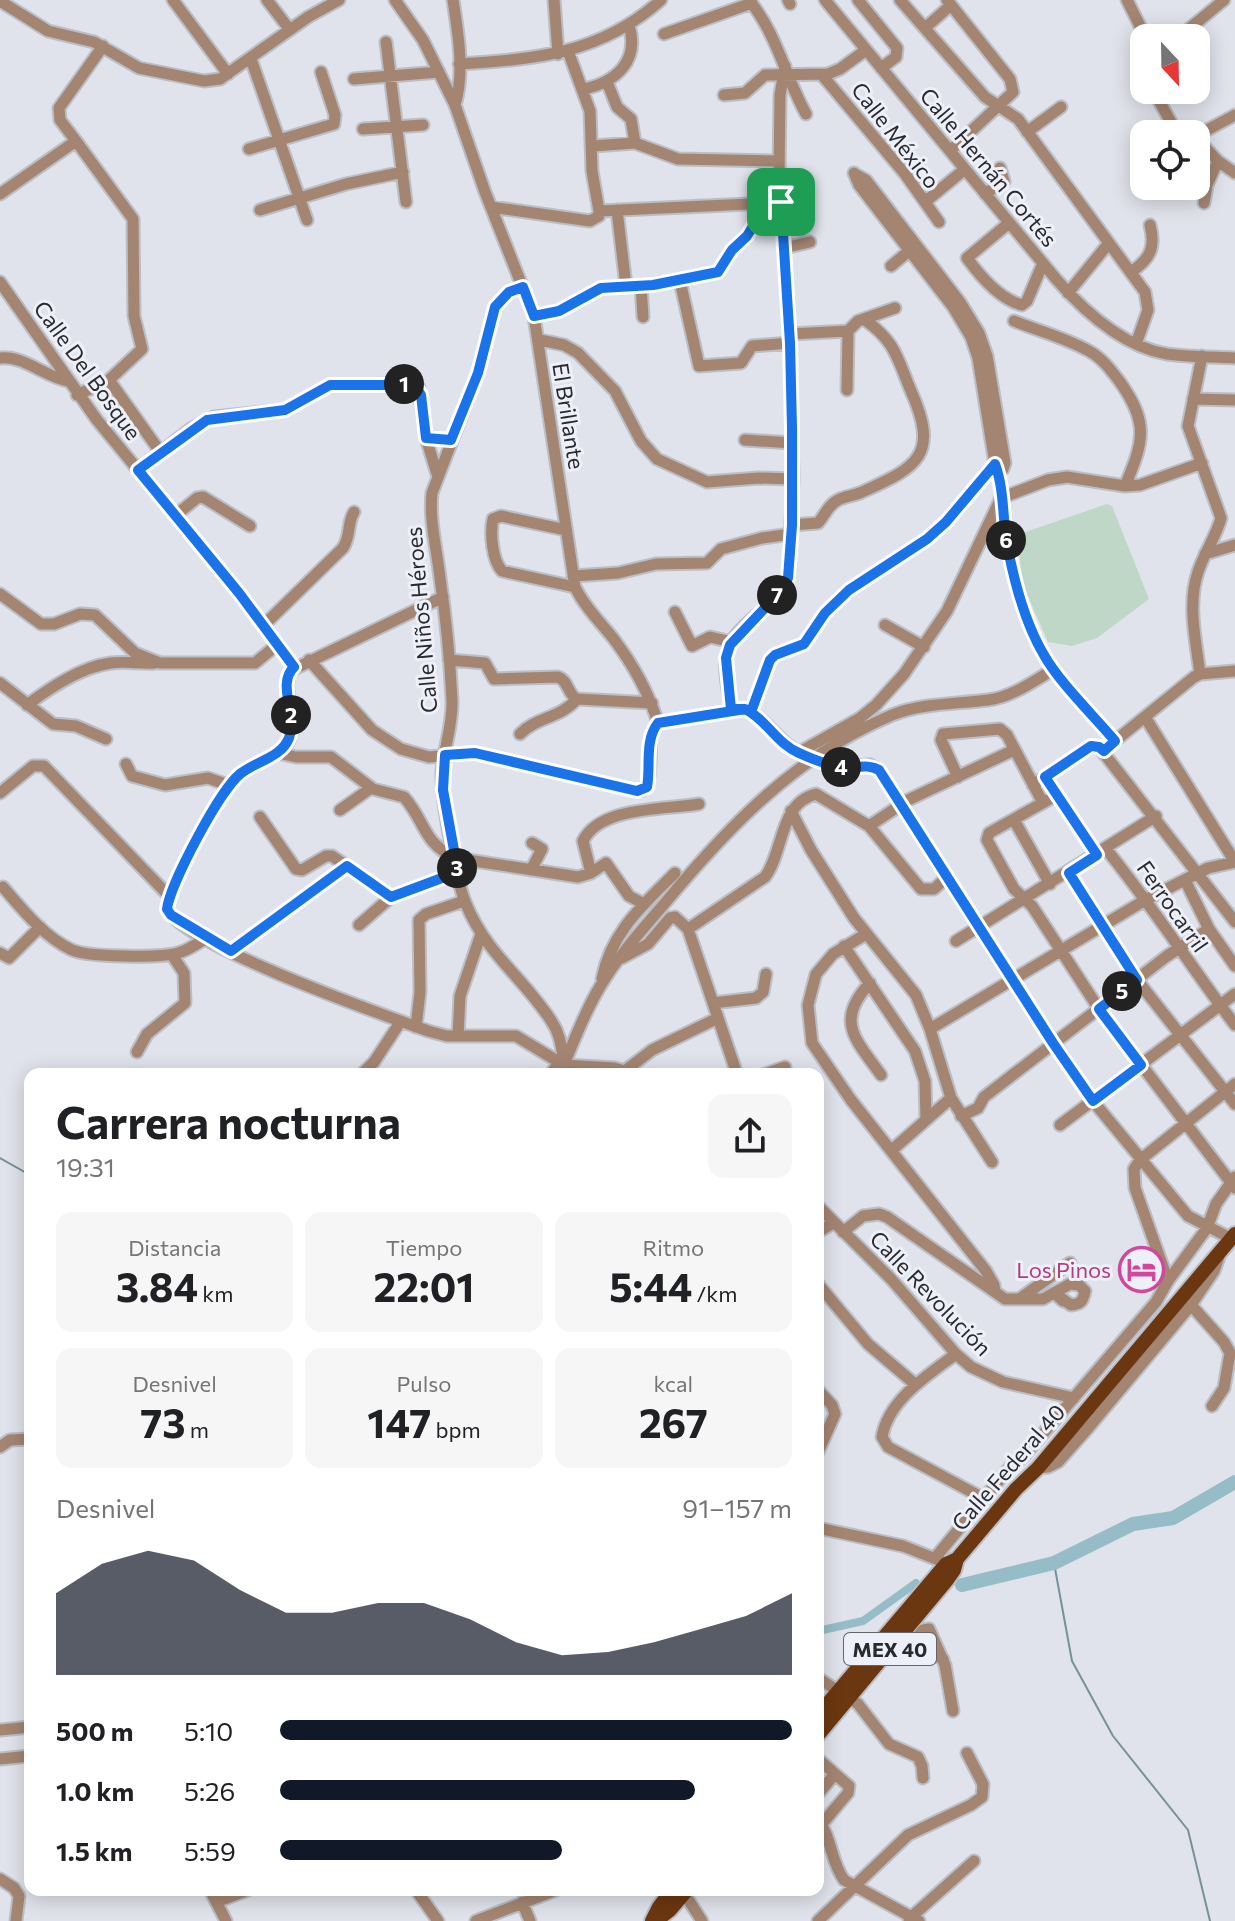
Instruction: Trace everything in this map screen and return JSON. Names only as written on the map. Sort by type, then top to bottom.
[{"type":"main road","name":"Calle Federal 40","points":[[824,1726],[844,1694],[948,1563],[1038,1468],[1229,1240]]},
{"type":"main road","name":"Calle Federal 40","points":[[824,1710],[905,1642],[948,1563]]},
{"type":"main road","points":[[654,1921],[670,1910],[678,1896]]},
{"type":"street","points":[[173,0],[224,77]]},
{"type":"street","points":[[267,0],[290,30]]},
{"type":"street","points":[[0,1],[48,31],[103,46],[130,64],[204,81],[224,77],[324,3],[339,0]]},
{"type":"street","name":"El Brillante","points":[[395,0],[423,40],[455,105],[534,316],[574,581],[584,602],[621,649],[652,703],[658,723]]},
{"type":"street","points":[[453,0],[459,64],[455,105]]},
{"type":"street","points":[[491,207],[590,221],[599,216],[592,171],[590,111],[584,89],[563,52],[554,0]]},
{"type":"street","points":[[459,64],[563,52],[629,25],[661,0]]},
{"type":"street","name":"Calle Hernán Cortés","points":[[825,0],[1068,293],[1093,316],[1136,344],[1166,354],[1235,358]]},
{"type":"street","points":[[858,0],[894,44],[897,52],[896,57],[881,68]]},
{"type":"street","points":[[900,0],[977,88],[1012,114],[1145,292],[1149,304],[1136,344]]},
{"type":"street","points":[[1127,0],[1139,24]]},
{"type":"street","points":[[1195,24],[1224,0]]},
{"type":"street","points":[[664,34],[751,2],[765,22],[806,114]]},
{"type":"street","points":[[925,28],[949,2],[1013,83],[1013,92],[950,151]]},
{"type":"street","points":[[584,89],[607,82],[624,66],[633,42],[629,25]]},
{"type":"street","points":[[386,42],[406,202]]},
{"type":"street","points":[[77,395],[109,380],[142,349],[134,316],[135,224],[60,120],[59,108],[103,46]]},
{"type":"street","name":"Calle México","points":[[866,50],[834,72],[822,75],[924,199],[939,222]]},
{"type":"street","points":[[251,59],[307,220]]},
{"type":"street","points":[[249,149],[334,124],[335,115],[321,72]]},
{"type":"street","points":[[354,79],[439,72]]},
{"type":"street","points":[[731,709],[726,658],[732,642],[788,578],[793,479],[790,338],[779,161],[785,72]]},
{"type":"street","points":[[724,95],[745,93],[765,75],[785,72],[822,75]]},
{"type":"street","points":[[607,82],[617,107],[628,114],[635,143]]},
{"type":"street","points":[[1027,132],[1061,107]]},
{"type":"street","points":[[1210,129],[1235,115]]},
{"type":"street","points":[[363,129],[423,125]]},
{"type":"street","points":[[0,194],[76,141]]},
{"type":"street","points":[[593,146],[635,143],[678,159],[779,161]]},
{"type":"street","points":[[1210,152],[1235,173]]},
{"type":"street","points":[[1204,203],[1207,185],[1218,161]]},
{"type":"street","points":[[985,194],[1004,181],[1000,168]]},
{"type":"street","points":[[924,199],[930,198],[965,169]]},
{"type":"street","points":[[260,210],[403,172]]},
{"type":"street","points":[[912,247],[859,185],[854,173],[866,180],[969,324],[987,356],[1000,463],[1003,527],[1023,605],[1033,635],[1054,669],[1115,741]]},
{"type":"street","points":[[599,211],[781,202]]},
{"type":"street","points":[[534,316],[568,307],[601,288],[680,281],[712,274],[723,268],[732,250],[747,236],[767,203]]},
{"type":"street","points":[[617,210],[626,286]]},
{"type":"street","points":[[1009,223],[967,258],[988,283],[1022,305],[1027,301],[1043,263]]},
{"type":"street","points":[[1131,272],[1143,264],[1151,253],[1154,241],[1150,225]]},
{"type":"street","points":[[784,248],[810,242]]},
{"type":"street","points":[[1068,293],[1109,243]]},
{"type":"street","points":[[891,266],[912,247]]},
{"type":"street","points":[[680,281],[699,366],[741,363],[752,346],[848,331]]},
{"type":"street","name":"Calle Del Bosque","points":[[0,282],[77,395],[264,625],[294,667]]},
{"type":"street","points":[[641,285],[643,317]]},
{"type":"street","points":[[437,474],[478,373],[495,307],[509,292],[523,287]]},
{"type":"street","points":[[847,390],[848,331],[854,324],[895,308]]},
{"type":"street","points":[[566,530],[501,516],[493,519],[491,526],[498,568],[505,572],[574,581],[656,564],[707,563],[721,549],[818,523],[833,502],[863,492],[902,472],[922,452],[925,439],[923,422],[903,365],[890,341],[865,320]]},
{"type":"street","points":[[1014,321],[1096,356],[1133,400],[1139,415],[1140,436],[1135,462],[1125,486]]},
{"type":"street","points":[[540,340],[564,345],[578,353],[615,391],[641,441],[657,459],[707,482],[793,479]]},
{"type":"street","points":[[1200,674],[1193,598],[1198,571],[1221,518],[1188,426],[1202,356]]},
{"type":"street","points":[[0,358],[13,358],[52,377],[68,381]]},
{"type":"street","points":[[109,380],[161,453]]},
{"type":"street","points":[[138,470],[207,420],[285,410],[321,388],[339,383],[415,385],[421,395],[426,438],[437,474]]},
{"type":"street","points":[[1193,399],[1235,400]]},
{"type":"street","points":[[426,438],[451,440]]},
{"type":"street","points":[[745,440],[792,443]]},
{"type":"street","points":[[751,712],[770,660],[804,644],[837,600],[927,539],[1000,463]]},
{"type":"street","points":[[801,754],[876,705],[924,647],[952,602],[1001,498],[1057,478],[1075,477],[1125,486],[1140,485],[1202,463]]},
{"type":"street","name":"Calle Niños Héroes","points":[[437,474],[431,510],[443,597],[452,718],[443,790],[464,901],[497,958],[552,1021],[561,1041],[564,1068]]},
{"type":"street","points":[[176,515],[197,498],[203,497],[250,526]]},
{"type":"street","points":[[264,625],[343,548],[354,512]]},
{"type":"street","points":[[1205,554],[1235,545]]},
{"type":"street","points":[[0,594],[41,624],[54,624],[80,614],[95,615],[124,645],[160,663]]},
{"type":"street","points":[[443,597],[290,671],[287,683],[289,740],[278,753],[241,773],[228,785],[217,801],[167,905],[169,913],[206,938],[278,974],[436,1034],[516,1036],[560,1068]]},
{"type":"street","points":[[675,612],[692,646],[710,637],[732,642]]},
{"type":"street","points":[[885,625],[924,647]]},
{"type":"street","points":[[27,705],[57,684],[112,663],[255,663],[278,644]]},
{"type":"street","points":[[309,660],[383,739],[420,756],[475,753],[637,791],[643,790],[648,783],[652,732],[658,723],[745,709],[801,754],[840,767],[870,765],[879,770],[1093,1101],[1188,1216],[1229,1240],[1214,1271],[1191,1305],[1058,1462],[1038,1468]]},
{"type":"street","points":[[449,660],[485,663],[494,679],[558,677],[564,680],[577,699],[652,703]]},
{"type":"street","points":[[601,983],[728,829],[786,776],[864,728],[897,713],[991,700],[1016,691],[1054,669]]},
{"type":"street","points":[[1104,751],[1200,674],[1235,671]]},
{"type":"street","points":[[0,683],[40,716],[58,726],[76,726],[106,739]]},
{"type":"street","points":[[520,734],[534,723],[569,709],[577,699]]},
{"type":"street","points":[[930,1029],[1147,899],[1198,873],[1235,862],[1145,717]]},
{"type":"street","points":[[958,777],[941,737],[947,733],[995,728],[1004,731],[1043,803]]},
{"type":"street","points":[[1033,785],[1091,746],[1099,747],[1156,816],[1235,922]]},
{"type":"street","points":[[869,826],[900,804],[1014,750]]},
{"type":"street","points":[[278,753],[296,757],[331,757],[371,788],[404,797],[432,843],[455,858],[578,877],[607,863],[629,896],[644,904]]},
{"type":"street","points":[[126,764],[132,776],[165,785],[208,778],[228,785]]},
{"type":"street","points":[[0,793],[33,766],[44,766],[170,897]]},
{"type":"street","name":"Ferrocarril","points":[[1045,777],[1101,852],[1147,899],[1235,1025]]},
{"type":"street","points":[[340,810],[371,788]]},
{"type":"street","points":[[688,929],[765,877],[791,811],[805,798],[816,794],[869,826],[917,885],[928,890],[946,878]]},
{"type":"street","points":[[824,1529],[892,1543],[948,1563],[983,1498],[1023,1457],[1156,1302],[1207,1228],[1216,1204],[1233,1182],[1099,1009],[1032,906],[1014,889],[987,840],[989,833],[1057,795]]},
{"type":"street","points":[[591,873],[583,845],[585,837],[609,818],[619,814],[699,804]]},
{"type":"street","points":[[791,811],[811,850],[866,934],[905,979],[921,1006],[951,1098],[992,1162]]},
{"type":"street","points":[[956,941],[1156,816]]},
{"type":"street","points":[[260,817],[296,869],[302,870],[326,856],[332,856],[391,897]]},
{"type":"street","points":[[1014,820],[1050,884]]},
{"type":"street","points":[[531,870],[542,849],[532,843]]},
{"type":"street","points":[[231,951],[347,866]]},
{"type":"street","points":[[359,925],[391,897],[458,872]]},
{"type":"street","points":[[565,1068],[601,983],[606,958],[617,937],[625,924],[675,873]]},
{"type":"street","points":[[1069,873],[1137,980],[1181,1035],[1230,1088],[1235,1104]]},
{"type":"street","points":[[1185,880],[1209,929],[1235,966]]},
{"type":"street","points":[[3,887],[40,927],[77,952],[172,955],[206,938]]},
{"type":"street","points":[[416,1027],[420,992],[419,920],[426,914],[464,901]]},
{"type":"street","points":[[618,960],[648,944],[670,918],[675,917],[688,929],[735,1068]]},
{"type":"street","points":[[0,953],[9,958],[40,927]]},
{"type":"street","points":[[961,1116],[978,1108],[984,1097],[1053,1043],[1209,929]]},
{"type":"street","points":[[458,1036],[460,996],[481,934]]},
{"type":"street","points":[[866,934],[833,954],[816,974],[808,1005],[810,1034],[816,1051],[986,1271],[995,1292]]},
{"type":"street","points":[[844,946],[920,1060],[925,1081],[926,1119]]},
{"type":"street","points":[[137,1052],[153,1028],[185,1003],[184,973],[172,955]]},
{"type":"street","points":[[713,1003],[760,996],[766,974]]},
{"type":"street","points":[[870,983],[853,1004],[851,1029],[881,1075]]},
{"type":"street","points":[[1060,1125],[1235,994]]},
{"type":"street","points":[[634,1068],[652,1050],[718,1018]]},
{"type":"street","points":[[368,1068],[401,1021]]},
{"type":"street","points":[[1168,1281],[1135,1188],[1134,1169],[1140,1160],[1230,1088]]},
{"type":"street","points":[[892,1150],[951,1098]]},
{"type":"street","name":"Calle Revolución","points":[[824,1213],[892,1280],[971,1367],[990,1378],[1074,1398]]},
{"type":"street","points":[[843,1232],[863,1216],[879,1214],[887,1217],[1005,1299],[1038,1301],[1058,1297],[1082,1307],[1085,1291],[1079,1285],[1061,1287],[1058,1297]]},
{"type":"street","points":[[824,1228],[833,1223]]},
{"type":"street","points":[[1018,1299],[1070,1263]]},
{"type":"street","points":[[824,1291],[868,1344],[916,1385]]},
{"type":"street","points":[[1191,1305],[1230,1353],[1224,1388],[1212,1406]]},
{"type":"street","points":[[956,1354],[916,1385],[885,1425],[882,1437],[884,1443],[983,1498]]},
{"type":"street","points":[[824,1397],[834,1409],[834,1418],[824,1439]]},
{"type":"street","points":[[0,1447],[10,1440],[24,1439]]},
{"type":"street","points":[[1016,1489],[1023,1457]]},
{"type":"street","points":[[905,1642],[927,1628],[943,1659],[953,1711]]},
{"type":"street","points":[[905,1642],[943,1659]]},
{"type":"street","points":[[824,1682],[865,1711],[889,1744],[918,1757],[923,1778]]},
{"type":"street","points":[[0,1730],[24,1728]]},
{"type":"street","points":[[818,1921],[908,1835],[982,1797],[983,1784],[967,1753]]},
{"type":"street","points":[[0,1759],[24,1757]]},
{"type":"street","points":[[824,1764],[849,1786],[849,1790],[824,1818]]},
{"type":"street","points":[[824,1787],[835,1774]]},
{"type":"street","points":[[824,1833],[840,1875],[853,1886],[912,1920],[974,1861]]},
{"type":"street","points":[[0,1879],[14,1888],[19,1896],[16,1921]]},
{"type":"street","points":[[213,1896],[226,1921]]},
{"type":"street","points":[[216,1902],[232,1896]]},
{"type":"street","points":[[420,1896],[438,1921]]},
{"type":"street","points":[[476,1921],[539,1896]]},
{"type":"street","points":[[684,1896],[702,1921]]},
{"type":"street","points":[[522,1902],[530,1921]]},
{"type":"green space","points":[[1107,504],[1112,506],[1149,599],[1097,638],[1072,646],[1048,642],[1023,585],[1017,535]]},
{"type":"waterway","points":[[0,1158],[24,1172]]},
{"type":"waterway","points":[[962,1585],[1054,1563],[1133,1524],[1173,1518],[1235,1482]]},
{"type":"waterway","points":[[1054,1563],[1072,1661],[1113,1736],[1188,1830],[1210,1921]]},
{"type":"waterway","points":[[824,1630],[863,1621],[916,1583]]},
{"type":"place","name":"Los Pinos","points":[[1142,1269]]},
{"type":"route","points":[[781,202],[767,203],[747,236],[732,250],[718,272],[653,285],[601,288],[559,311],[534,316],[523,287],[509,292],[495,307],[478,373],[451,440],[426,438],[421,395],[415,385],[339,383],[321,388],[285,410],[214,417],[199,423],[138,470],[239,593],[294,667],[287,683],[292,722],[289,740],[278,753],[241,773],[224,790],[170,897],[167,909],[171,915],[206,938],[231,951],[347,866],[391,897],[458,872],[443,790],[445,755],[475,753],[637,791],[647,787],[650,741],[658,723],[745,709],[798,753],[840,767],[870,765],[879,770],[1093,1101],[1141,1065],[1099,1009],[1137,980],[1069,873],[1097,855],[1045,777],[1091,746],[1096,745],[1104,751],[1115,741],[1045,657],[1033,635],[1012,568],[1003,527],[1000,477],[995,464],[946,522],[927,539],[837,600],[804,644],[770,660],[751,712],[745,709],[731,709],[727,651],[735,638],[780,592],[788,578],[792,525],[792,428],[781,202]]}]
